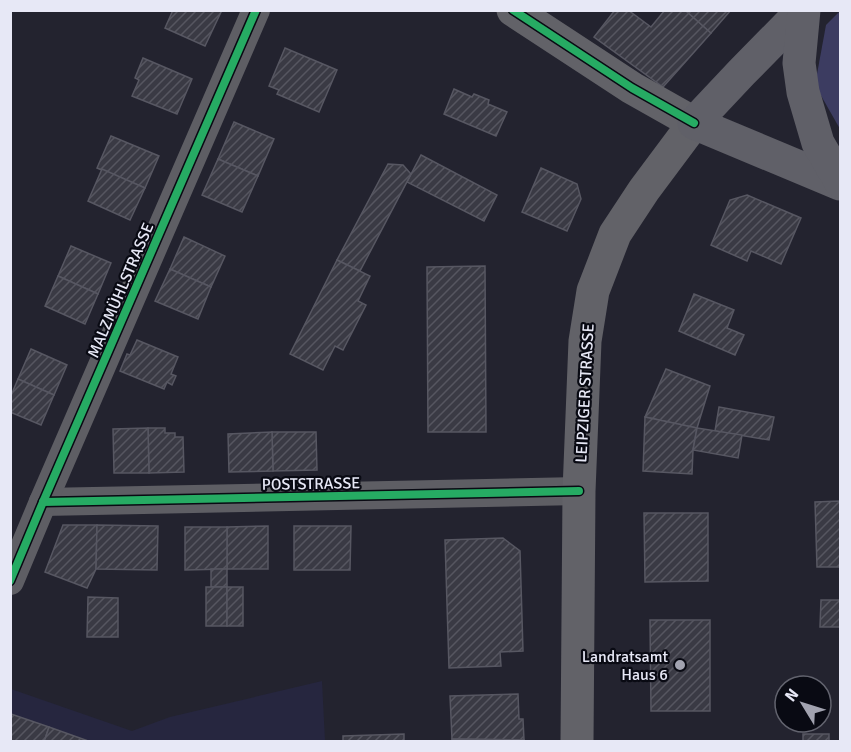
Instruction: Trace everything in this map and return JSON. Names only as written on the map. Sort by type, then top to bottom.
[{"type":"main road","points":[[513,10],[632,88],[694,123],[840,182]]},
{"type":"main road","points":[[803,10],[799,63],[803,92],[818,143],[840,182]]},
{"type":"main road","name":"LEIPZIGER STRASSE","points":[[576,741],[579,491],[585,341],[593,291],[615,234],[644,190],[694,123],[803,10]]},
{"type":"street","name":"MALZMÜHLSTRASSE","points":[[10,581],[256,10]]},
{"type":"street","name":"POSTSTRASSE","points":[[43,502],[579,491]]},
{"type":"shaded area","points":[[840,11],[840,129],[815,85],[826,25]]},
{"type":"shaded area","points":[[322,681],[325,741],[11,742],[11,689],[132,731],[170,717]]},
{"type":"building","points":[[173,10],[222,10],[205,46],[165,28]]},
{"type":"building","points":[[615,10],[628,10],[651,27],[665,10],[685,10],[711,33],[663,87],[594,37]]},
{"type":"building","points":[[685,10],[731,10],[711,33]]},
{"type":"building","points":[[285,48],[337,70],[319,112],[277,94],[279,90],[269,86]]},
{"type":"building","points":[[143,58],[192,79],[177,114],[132,96],[139,80],[135,78]]},
{"type":"building","points":[[454,89],[472,97],[474,94],[489,100],[488,104],[507,112],[496,136],[444,114]]},
{"type":"building","points":[[234,122],[274,139],[258,176],[218,159]]},
{"type":"building","points":[[111,136],[159,156],[145,188],[97,168]]},
{"type":"building","points":[[421,155],[497,195],[484,221],[407,182]]},
{"type":"building","points":[[218,159],[258,176],[242,212],[202,195]]},
{"type":"building","points":[[388,164],[403,165],[411,174],[360,271],[337,260]]},
{"type":"building","points":[[541,168],[577,184],[581,199],[567,231],[522,212]]},
{"type":"building","points":[[102,169],[145,188],[130,220],[88,201]]},
{"type":"building","points":[[747,195],[801,218],[781,264],[751,251],[747,261],[711,245],[730,200]]},
{"type":"building","points":[[184,237],[225,256],[211,287],[170,269]]},
{"type":"building","points":[[71,246],[111,263],[98,294],[58,276]]},
{"type":"building","points":[[337,260],[370,276],[358,301],[366,305],[343,350],[335,346],[323,370],[290,354]]},
{"type":"building","points":[[485,266],[486,432],[428,432],[427,267]]},
{"type":"building","points":[[170,269],[211,287],[198,319],[155,301]]},
{"type":"building","points":[[58,276],[98,294],[85,324],[45,306]]},
{"type":"building","points":[[694,294],[734,310],[727,328],[744,335],[735,355],[679,331]]},
{"type":"building","points":[[137,340],[178,357],[171,374],[176,376],[172,385],[167,382],[164,389],[120,371],[127,354],[130,355]]},
{"type":"building","points":[[31,349],[67,365],[54,395],[18,379]]},
{"type":"building","points":[[666,369],[710,386],[697,428],[645,417]]},
{"type":"building","points":[[18,379],[54,395],[41,425],[10,412],[10,398]]},
{"type":"building","points":[[719,407],[774,417],[769,440],[715,431]]},
{"type":"building","points":[[645,417],[697,428],[692,474],[643,471]]},
{"type":"building","points":[[148,428],[165,428],[165,433],[175,433],[175,437],[183,437],[184,472],[149,473]]},
{"type":"building","points":[[148,428],[149,473],[114,473],[113,429]]},
{"type":"building","points":[[697,428],[742,435],[738,458],[693,450]]},
{"type":"building","points":[[272,432],[316,432],[317,470],[273,471]]},
{"type":"building","points":[[272,432],[273,471],[229,472],[228,434]]},
{"type":"building","points":[[840,501],[840,567],[817,567],[815,502]]},
{"type":"building","points":[[644,513],[708,513],[708,581],[645,582]]},
{"type":"building","points":[[63,525],[97,525],[96,569],[87,588],[45,572]]},
{"type":"building","points":[[97,525],[158,526],[157,570],[96,569]]},
{"type":"building","points":[[268,526],[268,569],[227,569],[227,527]]},
{"type":"building","points":[[294,526],[351,526],[350,570],[294,570]]},
{"type":"building","points":[[185,527],[227,527],[227,569],[185,570]]},
{"type":"building","points":[[503,538],[520,551],[523,651],[500,652],[501,666],[449,668],[445,540]]},
{"type":"building","points":[[211,569],[227,569],[227,587],[211,587]]},
{"type":"building","points":[[206,587],[227,587],[227,626],[206,626]]},
{"type":"building","points":[[227,587],[243,587],[243,626],[227,626]]},
{"type":"building","points":[[88,597],[118,598],[118,637],[87,637]]},
{"type":"building","points":[[821,600],[840,600],[840,627],[820,627]]},
{"type":"building","name":"Landratsamt Haus 6","points":[[650,620],[710,620],[710,711],[651,711]]},
{"type":"building","points":[[518,694],[519,719],[523,719],[524,740],[452,739],[450,696]]},
{"type":"building","points":[[11,714],[49,727],[44,742],[10,742]]},
{"type":"building","points":[[49,727],[91,742],[44,742]]},
{"type":"building","points":[[404,734],[404,742],[343,742],[343,736]]},
{"type":"building","points":[[803,734],[829,734],[829,742],[803,742]]},
{"type":"building","points":[[452,739],[524,740],[524,742],[452,742]]},
{"type":"cycle path","points":[[10,581],[256,10]]},
{"type":"cycle path","points":[[513,10],[632,88],[694,123]]},
{"type":"cycle path","points":[[43,502],[579,491]]},
{"type":"place","name":"Landratsamt Haus 6","points":[[680,665]]}]
